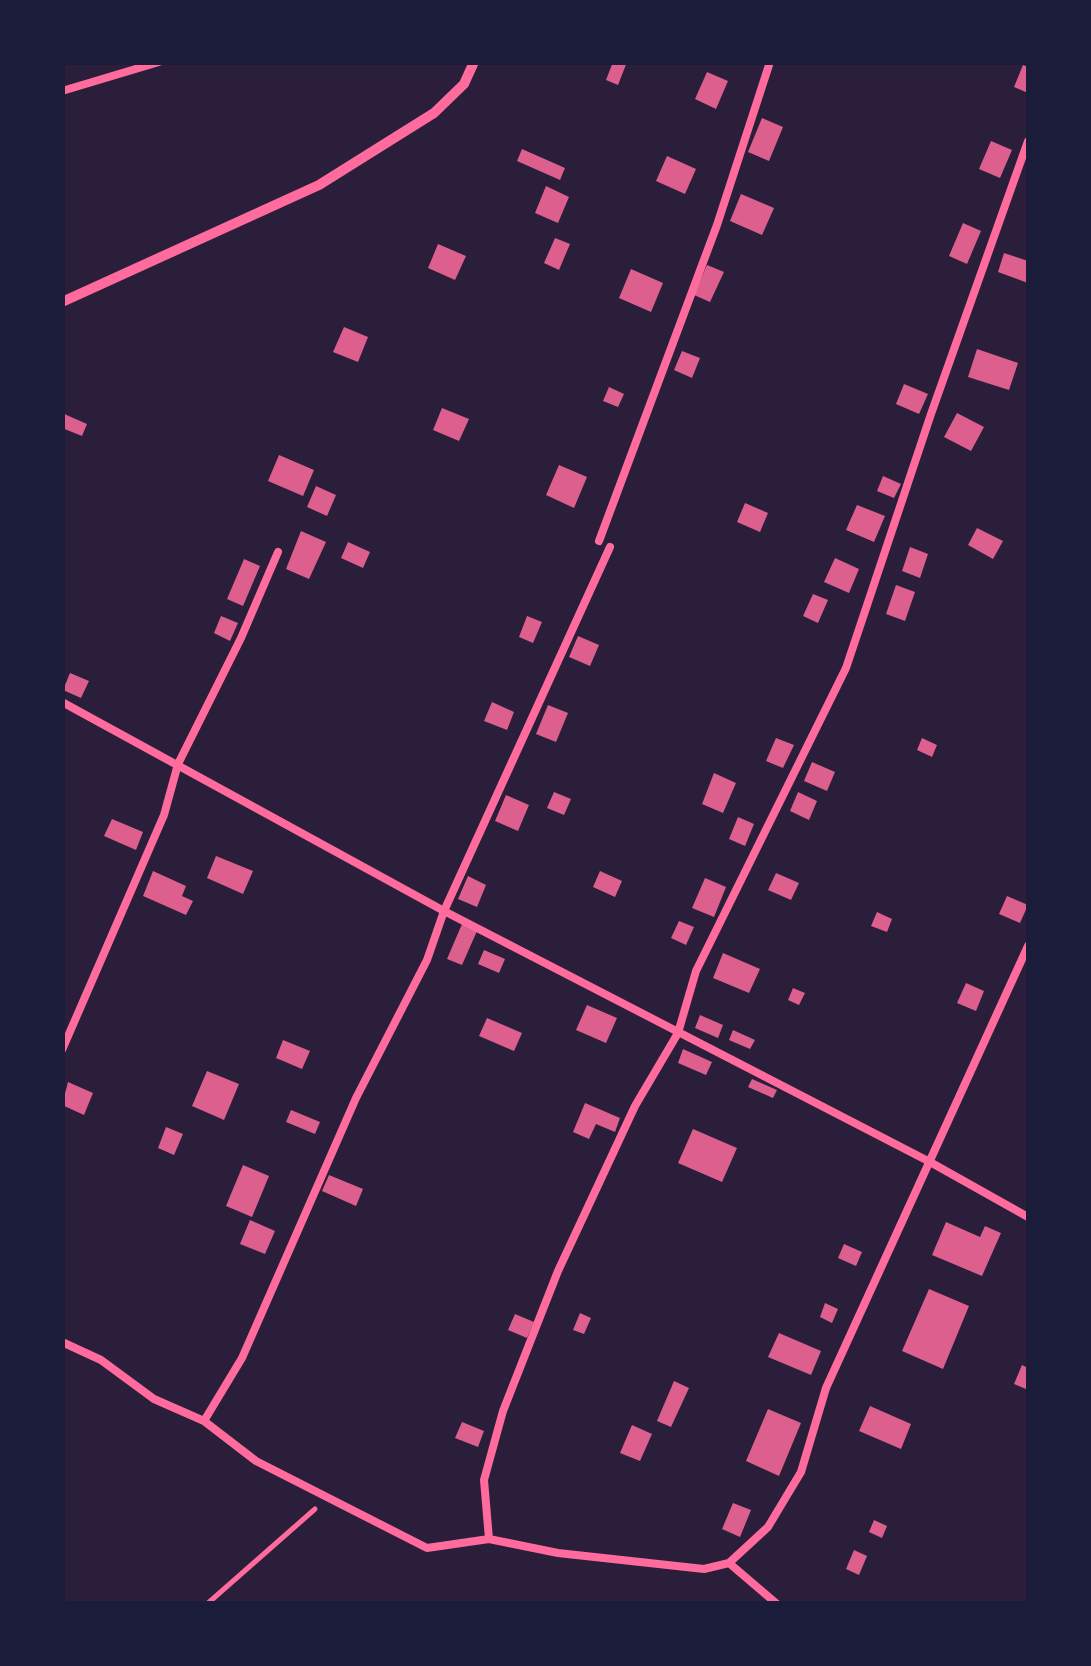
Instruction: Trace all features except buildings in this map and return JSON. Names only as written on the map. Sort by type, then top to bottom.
[{"type":"street","points":[[62,302],[319,185],[434,112],[464,84],[474,62]]},
{"type":"lane","points":[[62,91],[159,62]]},
{"type":"lane","points":[[599,541],[717,225],[770,62]]},
{"type":"lane","points":[[489,1539],[484,1480],[503,1410],[558,1271],[635,1106],[678,1033],[696,971],[846,668],[1028,141]]},
{"type":"lane","points":[[204,1421],[242,1358],[356,1098],[427,960],[444,911],[610,547]]},
{"type":"lane","points":[[62,1050],[164,814],[178,764],[242,638],[278,552]]},
{"type":"lane","points":[[62,702],[444,911],[930,1162],[1028,1218]]},
{"type":"lane","points":[[62,1342],[101,1360],[154,1399],[204,1421],[256,1461],[426,1548],[489,1539],[558,1553],[704,1569],[729,1563],[768,1527],[801,1472],[826,1388],[1028,946]]},
{"type":"lane","points":[[729,1563],[777,1604]]},
{"type":"path","points":[[207,1604],[328,1498]]},
{"type":"shaded area","points":[[63,63],[1028,63],[1028,1603],[63,1603]]}]
